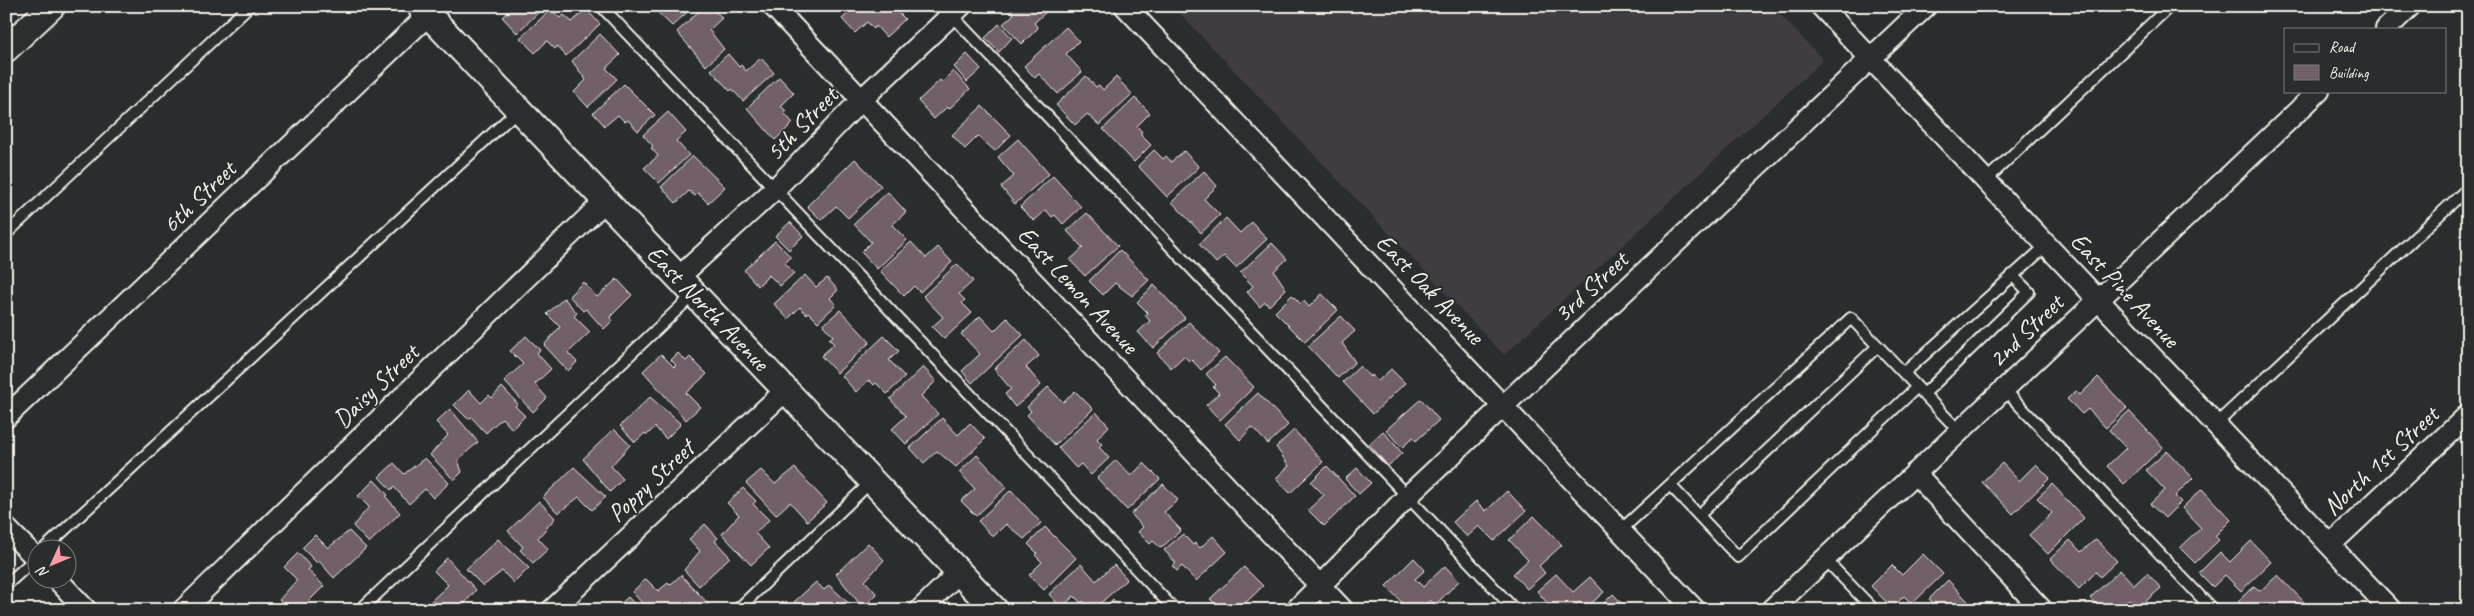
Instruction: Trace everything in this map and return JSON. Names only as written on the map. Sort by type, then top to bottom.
[{"type":"street","points":[[6,49],[52,6]]},
{"type":"street","name":"East Lemon Avenue","points":[[773,6],[1343,610]]},
{"type":"street","name":"East Oak Avenue","points":[[1125,6],[1504,405],[1695,610]]},
{"type":"street","name":"East Pine Avenue","points":[[1821,6],[2391,610]]},
{"type":"street","name":"3rd Street","points":[[1296,610],[1408,496],[1926,6]]},
{"type":"street","points":[[2387,28],[2410,6]]},
{"type":"street","name":"5th Street","points":[[686,285],[862,99],[952,9]]},
{"type":"street","name":"East North Avenue","points":[[424,10],[995,610]]},
{"type":"street","name":"6th Street","points":[[6,416],[424,10]]},
{"type":"street","name":"2nd Street","points":[[1771,610],[2318,92]]},
{"type":"street","name":"Daisy Street","points":[[183,610],[605,201]]},
{"type":"street","name":"Poppy Street","points":[[552,610],[786,390]]},
{"type":"street","name":"North 1st Street","points":[[2330,545],[2468,416]]},
{"type":"street","points":[[1915,473],[2042,610]]},
{"type":"street","points":[[6,528],[28,546]]},
{"type":"street","points":[[920,610],[959,572]]},
{"type":"street","points":[[65,588],[86,610]]},
{"type":"lane","points":[[6,234],[249,6]]},
{"type":"lane","points":[[601,6],[1175,610]]},
{"type":"lane","points":[[1986,180],[2170,6]]},
{"type":"lane","points":[[952,9],[1514,610]]},
{"type":"lane","points":[[57,538],[518,110]]},
{"type":"lane","points":[[2215,425],[2468,188]]},
{"type":"lane","points":[[1904,373],[2047,245]]},
{"type":"lane","points":[[1670,485],[1738,556],[2029,292],[2012,275]]},
{"type":"lane","points":[[360,610],[686,285]]},
{"type":"lane","points":[[1621,530],[1851,318],[1960,432]]},
{"type":"lane","points":[[1699,515],[1878,346]]},
{"type":"lane","points":[[2004,389],[2212,610]]},
{"type":"lane","points":[[737,610],[872,480]]},
{"type":"lane","points":[[1825,558],[1874,610]]},
{"type":"lane","points":[[6,585],[28,565]]},
{"type":"shaded area","points":[[1173,6],[1772,6],[1823,60],[1504,355]]},
{"type":"building","points":[[514,6],[545,6],[517,33],[502,17]]},
{"type":"building","points":[[651,6],[694,6],[672,26]]},
{"type":"building","points":[[704,6],[711,6],[722,18],[709,30],[724,49],[706,66],[677,32]]},
{"type":"building","points":[[856,6],[892,6],[905,19],[886,37],[876,26],[874,29],[867,22],[855,33],[842,19]]},
{"type":"building","points":[[1016,6],[1046,6],[1049,9],[1034,23],[1038,28],[1022,44],[1003,24],[1014,14],[1011,11]]},
{"type":"building","points":[[551,9],[560,18],[564,15],[572,22],[586,9],[600,24],[566,56],[557,46],[555,49],[547,41],[535,53],[520,38]]},
{"type":"building","points":[[999,24],[1012,38],[999,52],[985,38]]},
{"type":"building","points":[[1066,27],[1079,41],[1066,54],[1082,72],[1058,94],[1039,74],[1035,78],[1024,66]]},
{"type":"building","points":[[600,34],[620,55],[606,68],[617,79],[588,107],[574,92],[586,80],[572,61]]},
{"type":"building","points":[[728,54],[739,67],[741,65],[746,71],[761,58],[774,73],[743,101],[732,89],[730,91],[711,70]]},
{"type":"building","points":[[967,54],[981,69],[967,82],[954,67]]},
{"type":"building","points":[[953,71],[970,89],[949,109],[947,107],[934,119],[918,101],[940,80],[942,82]]},
{"type":"building","points":[[1086,76],[1096,87],[1099,85],[1103,90],[1116,77],[1132,94],[1099,125],[1087,114],[1075,125],[1056,105]]},
{"type":"building","points":[[779,77],[794,93],[781,106],[786,111],[784,113],[793,123],[775,140],[747,108]]},
{"type":"building","points":[[624,84],[655,115],[638,131],[628,120],[625,122],[618,115],[605,126],[593,113]]},
{"type":"building","points":[[1135,98],[1150,113],[1137,126],[1142,132],[1140,134],[1151,145],[1134,162],[1103,129]]},
{"type":"building","points":[[982,106],[1011,135],[995,151],[978,136],[965,149],[952,135]]},
{"type":"building","points":[[668,112],[686,132],[676,141],[689,155],[659,183],[644,168],[658,156],[651,148],[653,146],[643,135]]},
{"type":"building","points":[[1018,139],[1049,174],[1015,204],[1001,187],[1014,176],[998,157]]},
{"type":"building","points":[[1154,150],[1163,159],[1166,156],[1171,162],[1184,151],[1199,167],[1167,197],[1138,166]]},
{"type":"building","points":[[693,156],[725,187],[708,203],[698,193],[695,196],[689,191],[676,203],[661,187]]},
{"type":"building","points":[[855,159],[881,186],[848,218],[836,206],[821,220],[807,206]]},
{"type":"building","points":[[1204,171],[1217,186],[1204,199],[1220,215],[1201,233],[1172,202]]},
{"type":"building","points":[[1053,176],[1081,207],[1063,224],[1055,215],[1052,217],[1046,210],[1034,221],[1020,207]]},
{"type":"building","points":[[888,192],[906,212],[892,225],[907,240],[877,269],[861,252],[871,242],[854,224]]},
{"type":"building","points":[[1087,213],[1118,246],[1085,276],[1070,260],[1083,248],[1067,231]]},
{"type":"building","points":[[1226,218],[1240,233],[1252,222],[1267,239],[1236,268],[1224,256],[1216,263],[1199,244]]},
{"type":"building","points":[[790,222],[803,236],[789,250],[775,236]]},
{"type":"building","points":[[775,241],[791,257],[785,263],[794,273],[780,286],[769,275],[758,286],[744,270]]},
{"type":"building","points":[[911,242],[926,258],[938,247],[952,262],[920,292],[914,286],[904,296],[880,271]]},
{"type":"building","points":[[1272,243],[1287,259],[1274,271],[1286,289],[1269,306],[1265,302],[1260,307],[1247,292],[1253,286],[1240,273]]},
{"type":"building","points":[[1120,250],[1149,280],[1132,296],[1115,283],[1103,295],[1089,281]]},
{"type":"building","points":[[957,264],[973,281],[959,294],[965,300],[962,303],[972,313],[944,339],[932,327],[943,317],[923,296]]},
{"type":"building","points":[[805,275],[816,287],[827,278],[838,290],[830,298],[836,305],[818,322],[808,312],[806,314],[800,307],[788,319],[774,304]]},
{"type":"building","points":[[617,279],[632,295],[610,317],[613,320],[604,329],[586,309],[583,311],[569,296],[583,282],[597,297]]},
{"type":"building","points":[[1154,285],[1185,318],[1153,348],[1138,332],[1150,321],[1145,315],[1148,313],[1137,302]]},
{"type":"building","points":[[1322,294],[1338,310],[1305,342],[1275,312],[1292,295],[1301,304],[1304,301],[1309,307]]},
{"type":"building","points":[[564,298],[577,313],[574,316],[590,332],[568,353],[577,362],[568,371],[544,345],[560,327],[547,314]]},
{"type":"building","points":[[840,310],[870,342],[837,373],[821,356],[834,344],[829,339],[833,336],[823,325]]},
{"type":"building","points":[[980,316],[994,331],[1007,318],[1023,335],[972,383],[962,371],[980,354],[961,334]]},
{"type":"building","points":[[1341,316],[1355,331],[1342,343],[1355,362],[1338,378],[1308,346]]},
{"type":"building","points":[[1189,322],[1219,353],[1201,370],[1192,360],[1190,362],[1184,356],[1171,368],[1157,353]]},
{"type":"building","points":[[526,336],[540,350],[537,353],[551,369],[535,384],[547,398],[533,412],[504,381],[523,364],[510,351]]},
{"type":"building","points":[[884,336],[899,351],[889,360],[905,377],[887,394],[876,383],[874,385],[869,380],[856,392],[842,376]]},
{"type":"building","points":[[1026,340],[1039,356],[1026,367],[1041,385],[1015,407],[1005,394],[1011,389],[994,369]]},
{"type":"building","points":[[678,353],[686,361],[690,357],[707,374],[686,393],[700,407],[686,420],[643,371],[661,354],[674,367],[676,365],[671,360]]},
{"type":"building","points":[[1225,357],[1254,387],[1220,420],[1206,405],[1219,393],[1213,387],[1216,385],[1206,374]]},
{"type":"building","points":[[1360,366],[1370,377],[1372,375],[1378,381],[1391,369],[1405,383],[1373,414],[1343,382]]},
{"type":"building","points":[[923,367],[936,381],[921,396],[938,414],[906,444],[892,429],[906,416],[890,399]]},
{"type":"building","points":[[2098,377],[2127,408],[2106,428],[2088,409],[2082,414],[2067,399],[2076,391],[2080,395]]},
{"type":"building","points":[[502,387],[518,404],[515,406],[525,416],[512,429],[502,418],[486,433],[471,417],[468,419],[454,405],[469,390],[481,403],[489,395],[492,398]]},
{"type":"building","points":[[1048,387],[1063,402],[1075,391],[1093,409],[1055,445],[1027,415],[1031,411],[1027,407]]},
{"type":"building","points":[[1258,393],[1288,425],[1268,444],[1252,427],[1240,440],[1225,424]]},
{"type":"building","points":[[650,397],[681,424],[666,439],[655,427],[647,435],[645,433],[635,442],[620,426]]},
{"type":"building","points":[[1421,399],[1439,420],[1416,441],[1413,437],[1402,448],[1386,430]]},
{"type":"building","points":[[450,409],[478,442],[458,460],[462,472],[454,480],[430,455],[448,435],[436,422]]},
{"type":"building","points":[[2129,411],[2163,447],[2124,484],[2107,466],[2126,448],[2109,430]]},
{"type":"building","points":[[1096,412],[1109,426],[1097,439],[1102,444],[1099,447],[1109,458],[1091,475],[1081,464],[1076,468],[1058,448]]},
{"type":"building","points":[[942,418],[958,435],[970,423],[985,439],[956,467],[937,451],[924,463],[910,448]]},
{"type":"building","points":[[614,429],[630,445],[611,466],[623,479],[610,492],[583,459]]},
{"type":"building","points":[[1294,430],[1323,462],[1290,493],[1276,478],[1289,466],[1276,447]]},
{"type":"building","points":[[1383,431],[1402,453],[1388,466],[1369,444]]},
{"type":"building","points":[[2167,451],[2193,478],[2175,496],[2181,502],[2165,518],[2150,504],[2165,490],[2146,470]]},
{"type":"building","points":[[977,455],[1007,487],[976,516],[961,501],[975,489],[959,472]]},
{"type":"building","points":[[425,458],[449,483],[433,498],[425,489],[409,504],[394,487],[391,490],[379,477],[394,463],[404,474]]},
{"type":"building","points":[[1116,460],[1131,476],[1144,463],[1160,479],[1127,510],[1097,478]]},
{"type":"building","points":[[2002,463],[2019,481],[2036,464],[2050,478],[2013,514],[1982,482]]},
{"type":"building","points":[[1327,466],[1355,496],[1324,526],[1308,510],[1324,495],[1311,482]]},
{"type":"building","points":[[574,467],[606,497],[592,510],[579,497],[558,513],[543,497]]},
{"type":"building","points":[[795,468],[827,503],[807,521],[790,502],[776,515],[746,483],[761,470],[775,484]]},
{"type":"building","points":[[1357,468],[1371,483],[1359,494],[1345,479]]},
{"type":"building","points":[[374,480],[388,495],[386,497],[400,513],[369,543],[353,526],[369,507],[358,496]]},
{"type":"building","points":[[1163,484],[1178,500],[1164,512],[1181,530],[1161,548],[1153,541],[1150,544],[1138,532],[1143,527],[1131,514]]},
{"type":"building","points":[[2052,484],[2084,518],[2048,554],[2029,535],[2052,513],[2037,498]]},
{"type":"building","points":[[743,488],[756,501],[753,504],[769,520],[755,533],[769,548],[751,565],[722,534],[739,515],[727,503]]},
{"type":"building","points":[[2202,489],[2231,520],[2215,536],[2219,540],[2195,563],[2180,548],[2201,528],[2182,508]]},
{"type":"building","points":[[1011,490],[1041,523],[1024,539],[1006,524],[993,537],[978,521]]},
{"type":"building","points":[[1507,491],[1526,511],[1494,541],[1479,526],[1467,537],[1453,522],[1476,501],[1486,511]]},
{"type":"building","points":[[539,501],[555,518],[538,538],[548,549],[533,563],[520,550],[523,547],[508,531]]},
{"type":"building","points":[[1534,516],[1562,545],[1539,566],[1545,573],[1527,589],[1513,574],[1528,560],[1509,540]]},
{"type":"building","points":[[705,524],[718,538],[715,541],[730,557],[699,586],[684,570],[700,551],[689,539]]},
{"type":"building","points":[[1045,527],[1076,558],[1044,590],[1029,575],[1042,562],[1035,555],[1037,553],[1028,544]]},
{"type":"building","points":[[349,531],[366,548],[334,578],[319,561],[317,563],[302,548],[315,535],[328,548]]},
{"type":"building","points":[[1183,534],[1193,545],[1195,543],[1200,548],[1213,536],[1227,552],[1196,581],[1182,566],[1177,571],[1172,566],[1176,563],[1164,550]]},
{"type":"building","points":[[498,539],[529,568],[514,583],[502,571],[483,586],[466,569]]},
{"type":"building","points":[[2096,539],[2117,561],[2100,577],[2096,572],[2079,589],[2050,559],[2070,540],[2081,552]]},
{"type":"building","points":[[2251,541],[2271,562],[2241,591],[2225,575],[2213,587],[2199,573],[2220,552],[2230,562]]},
{"type":"building","points":[[868,543],[884,560],[865,581],[877,594],[863,608],[836,574]]},
{"type":"building","points":[[298,553],[311,567],[308,570],[324,586],[303,607],[306,610],[289,610],[279,600],[297,580],[284,567]]},
{"type":"building","points":[[1923,554],[1943,574],[1912,604],[1904,596],[1892,608],[1871,586],[1892,565],[1902,575]]},
{"type":"building","points":[[447,558],[476,590],[459,610],[437,610],[430,602],[448,585],[434,571]]},
{"type":"building","points":[[1414,558],[1425,570],[1415,579],[1423,587],[1445,566],[1459,581],[1435,605],[1430,600],[1420,610],[1409,610],[1386,586]]},
{"type":"building","points":[[1081,564],[1096,581],[1114,565],[1127,579],[1093,610],[1074,596],[1061,608],[1049,594]]},
{"type":"building","points":[[1244,567],[1263,586],[1238,610],[1221,610],[1210,599]]},
{"type":"building","points":[[2120,570],[2134,585],[2147,573],[2161,588],[2138,608],[2129,599],[2117,610],[2101,610],[2090,598]]},
{"type":"building","points":[[1556,574],[1573,592],[1590,577],[1604,592],[1585,609],[1579,602],[1571,610],[1553,610],[1537,591]]},
{"type":"building","points":[[681,575],[714,610],[653,610],[648,604],[646,607],[632,592],[646,579],[658,591],[668,583],[670,585]]},
{"type":"building","points":[[2278,575],[2305,603],[2299,610],[2274,610],[2267,602],[2259,610],[2247,610],[2238,601],[2254,586],[2260,591]]},
{"type":"building","points":[[1948,580],[1976,610],[1939,610],[1929,599]]},
{"type":"building","points":[[816,582],[824,590],[829,585],[856,610],[801,610],[794,602]]},
{"type":"building","points":[[1613,594],[1628,610],[1597,610]]},
{"type":"building","points":[[628,597],[640,610],[614,610]]},
{"type":"building","points":[[1113,599],[1124,610],[1102,610]]},
{"type":"building","points":[[272,603],[279,610],[264,610]]}]
